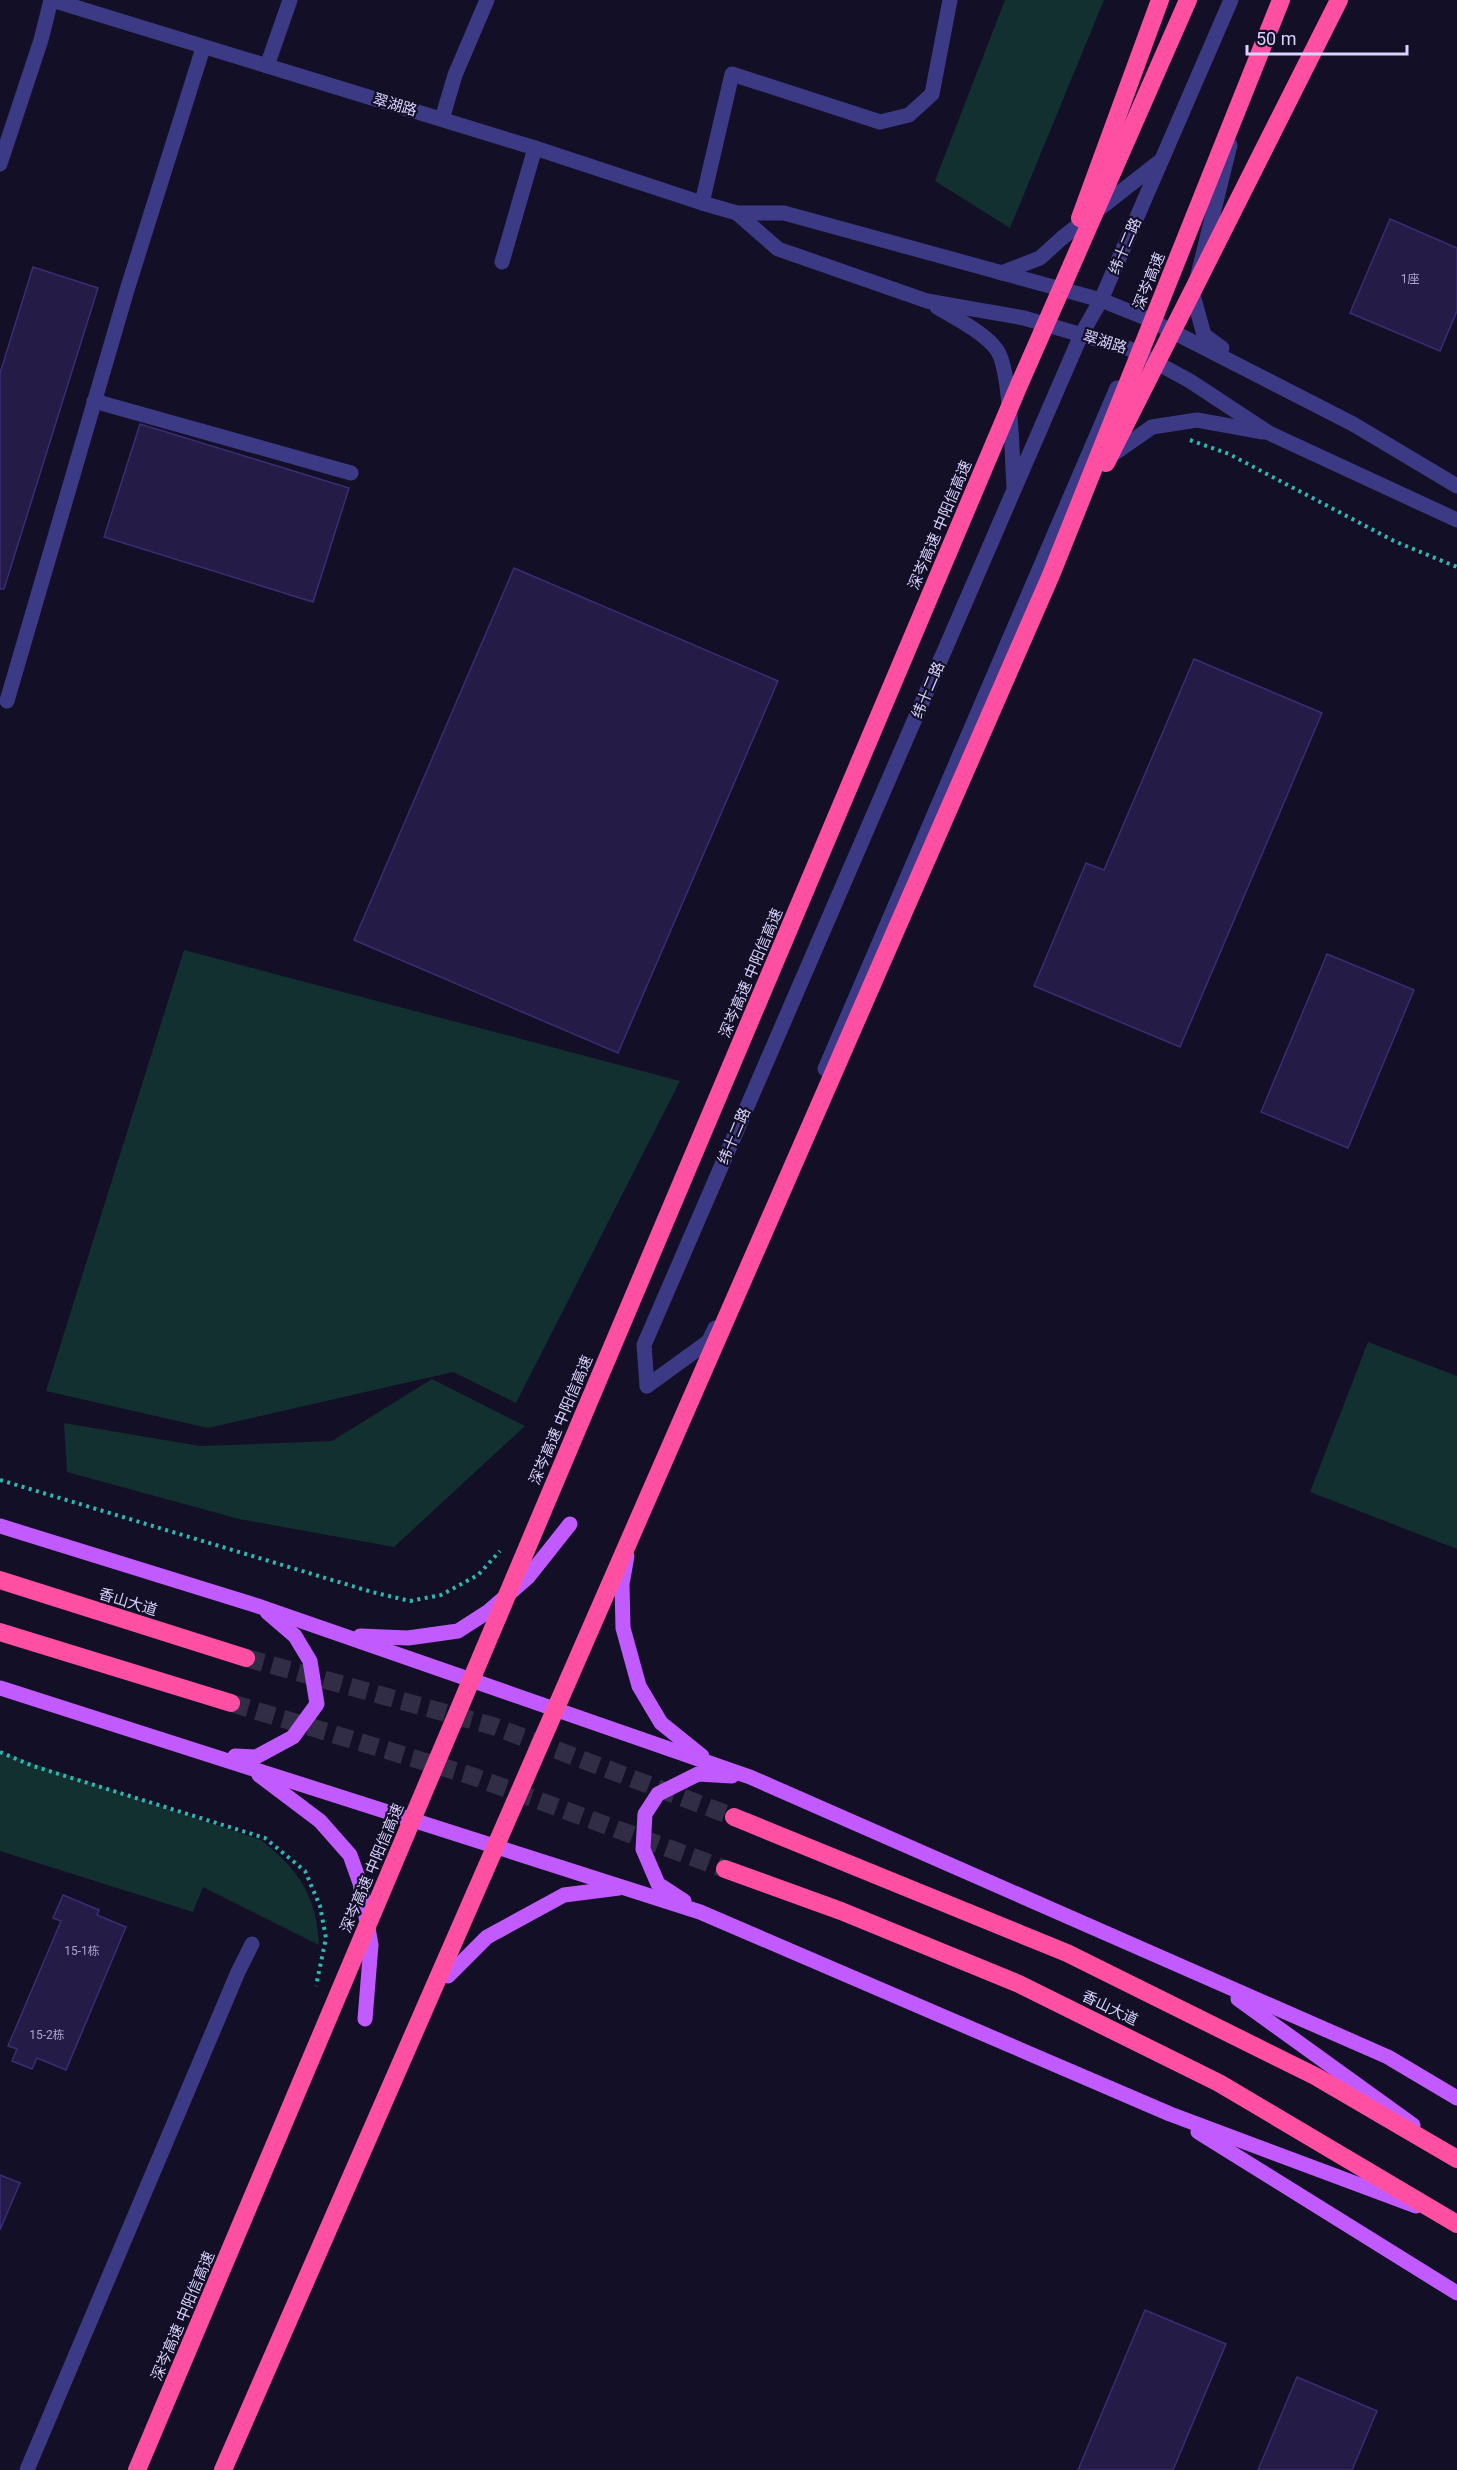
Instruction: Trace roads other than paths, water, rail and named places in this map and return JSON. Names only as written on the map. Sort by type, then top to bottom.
[{"type":"highway","points":[[1019,385],[1160,0]]},
{"type":"highway","points":[[1019,385],[1188,0]]},
{"type":"highway","name":"深岑高速","points":[[1050,575],[1282,0]]},
{"type":"highway","points":[[223,2470],[1050,575],[1339,0]]},
{"type":"highway","name":"深岑高速 中阳信高速","points":[[137,2470],[1019,385]]},
{"type":"highway","name":"香山大道","points":[[0,1581],[246,1658]]},
{"type":"highway","points":[[0,1632],[231,1703]]},
{"type":"highway","name":"香山大道","points":[[734,1817],[1067,1953],[1315,2076],[1457,2158]]},
{"type":"highway","name":"香山大道","points":[[725,1869],[841,1911],[1019,1984],[1219,2083],[1451,2220]]},
{"type":"main road","points":[[635,1516],[622,1584],[623,1628],[639,1686],[661,1723],[712,1763]]},
{"type":"main road","points":[[344,1635],[408,1638],[458,1632],[489,1611],[528,1577],[570,1524]]},
{"type":"main road","points":[[0,1526],[261,1607],[750,1777],[1388,2057],[1457,2098]]},
{"type":"main road","points":[[214,1755],[256,1757],[292,1737],[317,1704],[310,1661],[295,1636],[261,1607]]},
{"type":"main road","points":[[0,1688],[700,1912],[1170,2114],[1451,2220]]},
{"type":"main road","points":[[244,1765],[320,1821],[350,1855],[360,1883],[371,1944],[365,2019]]},
{"type":"main road","points":[[700,1912],[658,1884],[643,1849],[645,1814],[658,1794],[698,1774],[750,1777]]},
{"type":"main road","points":[[448,1976],[487,1937],[564,1895],[624,1887]]},
{"type":"main road","points":[[1213,1981],[1457,2158]]},
{"type":"main road","points":[[1170,2114],[1457,2293]]},
{"type":"street","points":[[267,66],[290,0]]},
{"type":"street","points":[[442,119],[455,75],[487,0]]},
{"type":"street","points":[[702,203],[732,74],[880,122],[909,115],[932,94],[950,0]]},
{"type":"street","name":"纬十二路","points":[[1075,486],[709,1341],[647,1386],[644,1345],[1081,335],[1101,300],[1231,0]]},
{"type":"street","points":[[1075,486],[1282,0]]},
{"type":"street","points":[[0,164],[41,40],[59,1]]},
{"type":"street","name":"翠湖路","points":[[59,1],[203,48],[535,148],[736,213],[784,213],[1101,300],[1146,318],[1353,424],[1457,486]]},
{"type":"street","points":[[7,701],[94,401],[203,48]]},
{"type":"street","points":[[1243,93],[1192,295],[1204,335],[1264,378]]},
{"type":"street","points":[[502,262],[535,148]]},
{"type":"street","points":[[1001,273],[1040,258],[1062,238],[1162,160]]},
{"type":"street","name":"翠湖路","points":[[736,213],[778,249],[927,301],[1024,318],[1133,350],[1190,381],[1269,433],[1457,520]]},
{"type":"street","points":[[927,301],[970,326],[998,350],[1007,384],[1014,491]]},
{"type":"street","points":[[94,401],[351,473]]},
{"type":"street","points":[[1075,486],[1106,459],[1152,427],[1197,420],[1269,433]]},
{"type":"street","points":[[27,2470],[233,1983],[252,1944]]},
{"type":"tunnel","points":[[246,1658],[493,1726],[734,1817]]},
{"type":"tunnel","points":[[231,1703],[472,1776],[725,1869]]}]
